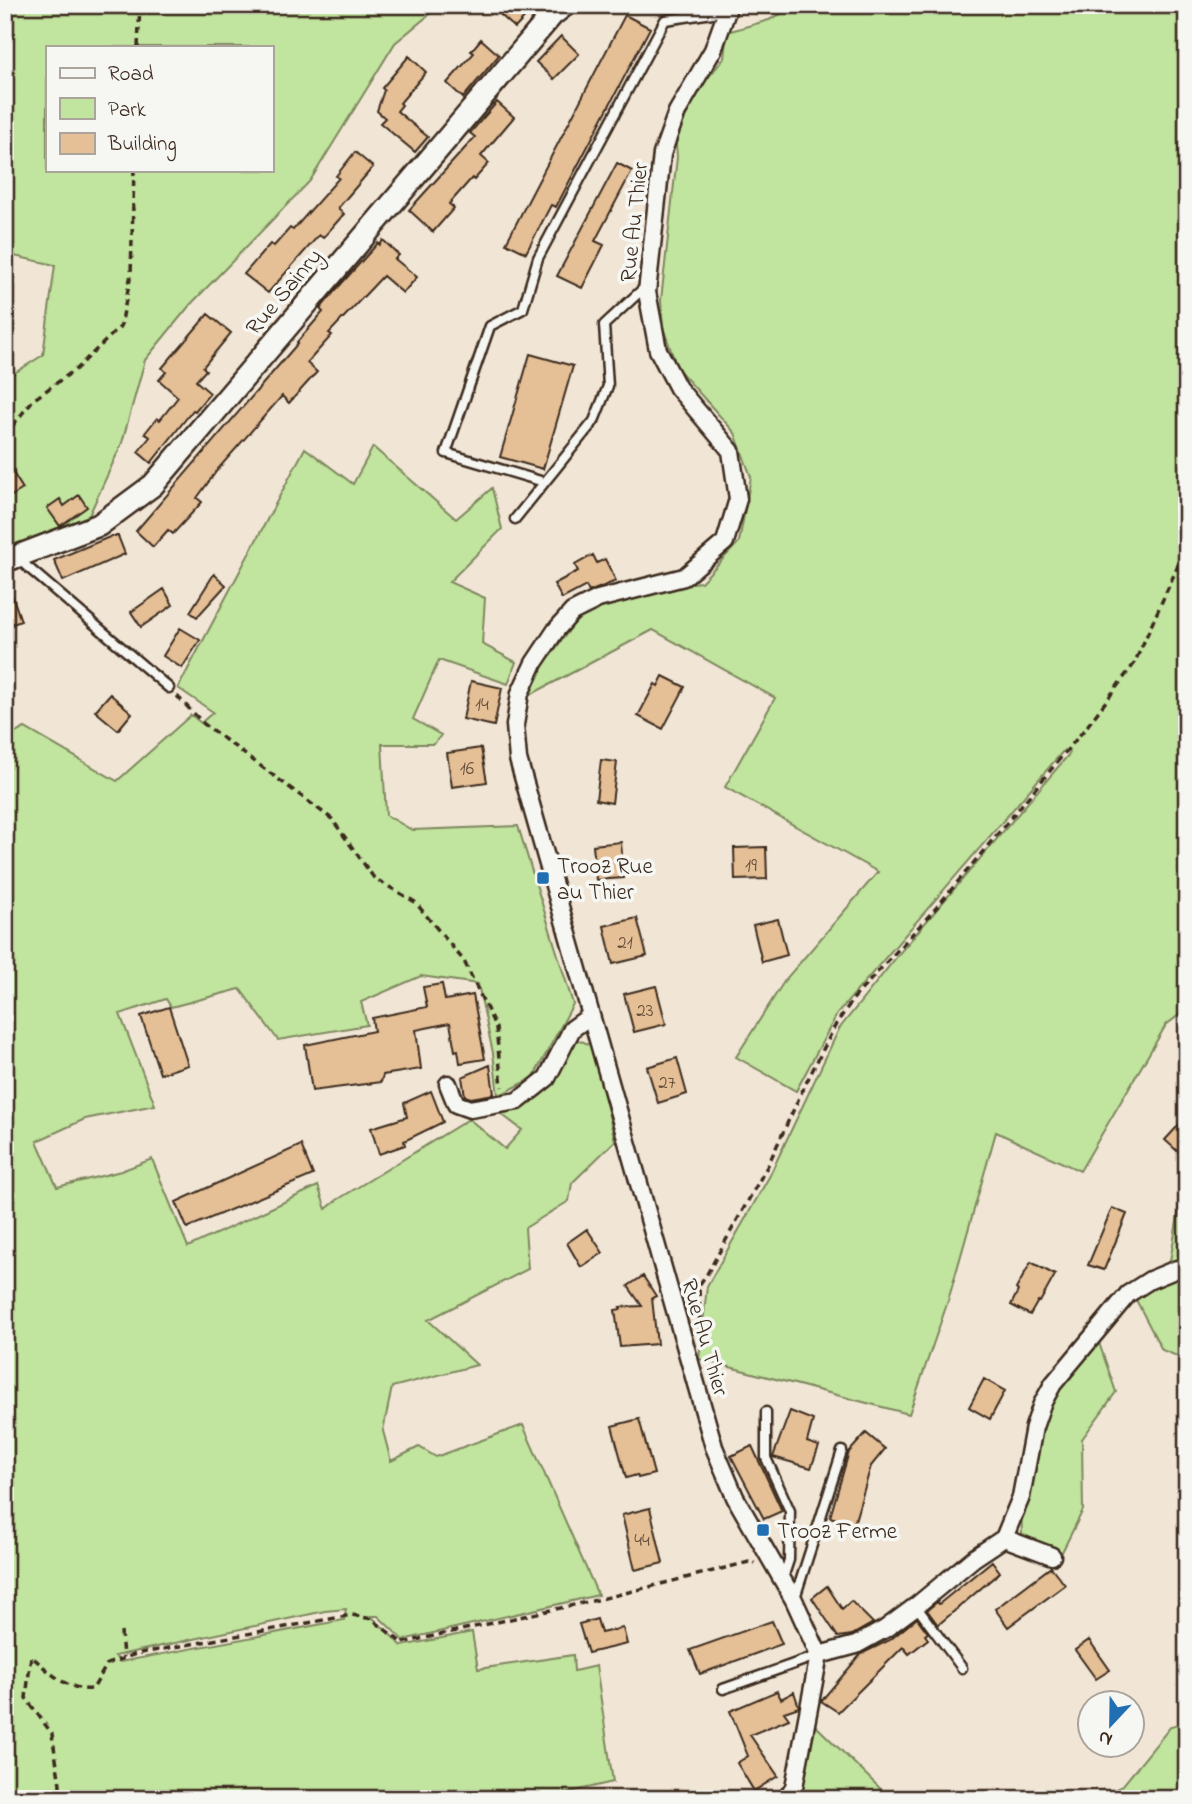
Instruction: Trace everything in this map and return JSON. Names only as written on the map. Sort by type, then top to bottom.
[{"type":"street","name":"Rue Sainry","points":[[11,559],[99,524],[153,485],[552,15],[565,5]]},
{"type":"street","name":"Rue Au Thier","points":[[727,8],[713,50],[677,112],[662,154],[647,292],[658,350],[678,388],[732,451],[738,499],[726,542],[684,576],[598,599],[572,612],[534,663],[520,693],[515,725],[518,758],[714,1447],[735,1497],[783,1579],[819,1655]]},
{"type":"street","points":[[448,1084],[456,1104],[470,1109],[518,1101],[547,1078],[572,1029],[590,1016]]},
{"type":"street","points":[[786,1799],[794,1787],[819,1655],[856,1645],[885,1629],[974,1558],[1004,1538],[1021,1497],[1034,1427],[1042,1404],[1054,1384],[1128,1294],[1150,1280],[1177,1269],[1187,1269]]},
{"type":"street","points":[[1004,1538],[1052,1556]]},
{"type":"lane","points":[[544,482],[446,453],[490,326],[523,309],[538,258],[665,20],[727,8]]},
{"type":"lane","points":[[514,519],[594,421],[608,386],[604,325],[648,283]]},
{"type":"lane","points":[[11,559],[169,688]]},
{"type":"lane","points":[[766,1412],[766,1458],[790,1511],[789,1560],[783,1579]]},
{"type":"lane","points":[[794,1600],[842,1451]]},
{"type":"lane","points":[[916,1606],[962,1668]]},
{"type":"lane","points":[[723,1689],[819,1655]]},
{"type":"path","points":[[138,46],[140,5]]},
{"type":"path","points":[[5,435],[33,400],[76,369],[121,326],[131,274],[134,172]]},
{"type":"path","points":[[699,1285],[768,1165],[836,1024],[854,998],[936,908],[1088,725],[1134,664],[1181,559],[1187,532]]},
{"type":"path","points":[[169,688],[204,724],[332,819],[374,878],[415,902],[464,961],[496,1028],[504,1103]]},
{"type":"path","points":[[60,1799],[52,1734],[26,1698],[31,1656],[63,1683],[93,1689],[107,1664],[123,1657],[352,1615],[372,1619],[402,1643],[601,1599],[749,1562],[774,1563]]},
{"type":"path","points":[[121,1632],[123,1657]]},
{"type":"green space","points":[[5,5],[441,5],[395,43],[310,181],[190,305],[145,360],[122,443],[87,520],[5,550],[5,379],[43,355],[55,265],[5,254]]},
{"type":"green space","points":[[798,5],[1187,5],[1187,1009],[1166,1025],[1080,1171],[996,1132],[948,1301],[909,1414],[699,1359],[707,1286],[769,1177],[839,1029],[903,949],[1070,753],[1064,750],[837,1014],[796,1091],[736,1057],[785,980],[878,872],[725,787],[775,698],[653,630],[528,696],[531,682],[584,610],[662,586],[701,582],[739,542],[751,477],[735,433],[677,368],[663,327],[661,300],[677,157],[675,132],[691,99],[724,58],[727,32],[769,20]]},
{"type":"green space","points":[[373,447],[456,519],[492,488],[502,529],[449,582],[485,598],[482,644],[516,662],[508,684],[439,660],[413,719],[441,735],[434,744],[382,744],[386,815],[412,830],[518,826],[573,1004],[533,1078],[498,1096],[493,1053],[478,984],[421,976],[361,1002],[367,1025],[278,1040],[240,989],[171,1007],[166,999],[120,1014],[155,1105],[85,1119],[37,1141],[57,1187],[121,1171],[152,1159],[188,1247],[318,1186],[326,1209],[469,1119],[505,1149],[522,1130],[500,1113],[541,1095],[575,1039],[592,1045],[615,1141],[572,1183],[569,1201],[525,1228],[528,1269],[428,1320],[477,1365],[392,1387],[383,1431],[391,1461],[419,1447],[436,1457],[523,1425],[598,1595],[403,1640],[378,1616],[371,1616],[402,1646],[472,1632],[478,1669],[573,1655],[574,1671],[596,1666],[613,1782],[541,1799],[5,1799],[5,738],[25,728],[117,781],[191,715],[201,723],[213,712],[178,688],[305,448],[353,484]],"holes":[[[346,1609],[344,1620],[120,1662],[115,1656],[325,1611]]]},
{"type":"green space","points":[[1187,1195],[1187,1360],[1162,1350],[1135,1298],[1170,1261],[1179,1210]]},
{"type":"green space","points":[[1097,1337],[1116,1392],[1082,1439],[1083,1510],[1061,1554],[1056,1547],[1022,1537],[1020,1454],[1044,1398]]},
{"type":"green space","points":[[1187,1721],[1187,1799],[1098,1799],[1123,1785],[1171,1726]]},
{"type":"green space","points":[[814,1724],[891,1799],[795,1799]]},
{"type":"building","points":[[490,5],[522,5],[530,12],[515,28]]},
{"type":"building","points":[[625,15],[650,28],[556,207],[551,205],[526,253],[506,243]]},
{"type":"building","points":[[561,36],[579,54],[554,79],[536,62]]},
{"type":"building","points":[[481,39],[499,55],[463,98],[447,83],[474,53],[471,51]]},
{"type":"building","points":[[409,56],[426,72],[400,103],[402,105],[397,111],[428,137],[415,152],[380,123],[385,118],[377,111],[384,90],[382,88]]},
{"type":"building","points":[[497,102],[514,117],[481,156],[489,163],[449,204],[454,208],[433,232],[409,210],[475,137],[470,133]]},
{"type":"building","points":[[355,152],[373,167],[338,208],[344,214],[323,238],[319,235],[268,293],[244,274],[270,244],[274,246],[290,228],[293,230],[339,178],[336,176]]},
{"type":"building","points":[[617,163],[632,171],[595,241],[604,245],[582,288],[557,276]]},
{"type":"building","points":[[383,240],[399,255],[395,259],[417,277],[403,293],[383,276],[329,333],[332,335],[307,363],[317,372],[289,403],[282,396],[218,469],[197,498],[202,502],[173,534],[168,530],[153,547],[136,531],[298,343],[323,312],[320,309],[334,292]]},
{"type":"building","points":[[208,314],[231,333],[203,367],[206,370],[196,381],[210,393],[151,463],[138,452],[150,437],[145,433],[157,418],[160,420],[178,397],[159,380],[166,372],[162,368]]},
{"type":"building","points":[[530,354],[573,366],[543,469],[500,457]]},
{"type":"building","points":[[5,460],[23,489],[5,500]]},
{"type":"building","points":[[79,495],[87,507],[60,526],[47,508],[60,499],[64,506]]},
{"type":"building","points":[[112,536],[118,536],[125,554],[63,581],[54,560]]},
{"type":"building","points":[[593,555],[597,563],[605,559],[616,581],[589,592],[586,586],[562,599],[554,584],[578,571],[575,565]]},
{"type":"building","points":[[214,574],[226,585],[197,617],[190,612]]},
{"type":"building","points":[[5,583],[8,583],[21,621],[5,627]]},
{"type":"building","points":[[164,589],[173,605],[141,627],[131,612]]},
{"type":"building","points":[[180,628],[200,640],[182,668],[163,656]]},
{"type":"building","points":[[663,676],[685,687],[663,729],[638,716],[655,684],[658,686]]},
{"type":"building","points":[[471,681],[502,688],[494,726],[463,719]]},
{"type":"building","points":[[110,694],[132,713],[118,730],[95,711]]},
{"type":"building","points":[[481,748],[487,782],[452,787],[447,753]]},
{"type":"building","points":[[601,760],[617,762],[612,803],[596,800]]},
{"type":"building","points":[[621,842],[624,878],[596,880],[593,845]]},
{"type":"building","points":[[766,847],[767,879],[735,880],[734,848]]},
{"type":"building","points":[[637,918],[647,956],[613,964],[604,926]]},
{"type":"building","points":[[778,919],[787,955],[762,962],[753,925]]},
{"type":"building","points":[[442,984],[445,1000],[473,995],[485,1059],[460,1063],[450,1023],[416,1030],[421,1069],[383,1075],[381,1082],[312,1091],[305,1045],[374,1031],[372,1018],[427,1007],[423,987]]},
{"type":"building","points":[[656,986],[666,1024],[634,1032],[624,994]]},
{"type":"building","points":[[169,1007],[188,1065],[160,1074],[141,1016]]},
{"type":"building","points":[[677,1058],[687,1094],[658,1103],[647,1067]]},
{"type":"building","points":[[490,1065],[494,1094],[471,1098],[465,1096],[462,1077]]},
{"type":"building","points":[[431,1091],[443,1122],[404,1141],[405,1145],[379,1154],[371,1128],[407,1117],[404,1103]]},
{"type":"building","points":[[1187,1116],[1187,1160],[1165,1140]]},
{"type":"building","points":[[301,1145],[313,1175],[187,1228],[176,1202]]},
{"type":"building","points":[[1112,1208],[1127,1214],[1104,1270],[1088,1265]]},
{"type":"building","points":[[587,1229],[603,1253],[581,1267],[567,1243]]},
{"type":"building","points":[[1031,1262],[1055,1275],[1030,1315],[1011,1305],[1018,1291],[1016,1289]]},
{"type":"building","points":[[643,1276],[656,1296],[652,1298],[657,1344],[620,1347],[615,1310],[621,1309],[620,1307],[642,1306],[628,1286]]},
{"type":"building","points":[[984,1379],[1005,1391],[990,1419],[969,1407]]},
{"type":"building","points":[[790,1411],[813,1420],[807,1442],[819,1446],[811,1468],[773,1457]]},
{"type":"building","points":[[639,1419],[654,1474],[626,1478],[612,1426]]},
{"type":"building","points":[[866,1433],[885,1449],[871,1466],[854,1524],[830,1517],[849,1452]]},
{"type":"building","points":[[752,1446],[782,1511],[764,1519],[731,1456]]},
{"type":"building","points":[[650,1508],[663,1563],[635,1570],[622,1515]]},
{"type":"building","points":[[992,1561],[1000,1572],[938,1625],[927,1610],[937,1602],[939,1604]]},
{"type":"building","points":[[1051,1567],[1065,1585],[1008,1627],[995,1609]]},
{"type":"building","points":[[827,1586],[842,1609],[851,1601],[873,1623],[852,1635],[838,1637],[812,1598]]},
{"type":"building","points":[[917,1618],[928,1633],[925,1635],[928,1639],[909,1654],[903,1647],[838,1712],[821,1701],[861,1654],[890,1640]]},
{"type":"building","points":[[597,1619],[601,1633],[623,1628],[627,1644],[588,1653],[579,1624]]},
{"type":"building","points":[[772,1621],[782,1644],[700,1674],[690,1650]]},
{"type":"building","points":[[1089,1640],[1110,1670],[1096,1679],[1075,1650]]},
{"type":"building","points":[[777,1691],[781,1699],[794,1692],[799,1707],[784,1712],[789,1719],[750,1735],[778,1776],[754,1791],[737,1763],[748,1756],[730,1711]]},
{"type":"place","name":"Trooz Rue au Thier","points":[[543,878]]},
{"type":"place","name":"Trooz Ferme","points":[[763,1530]]}]
